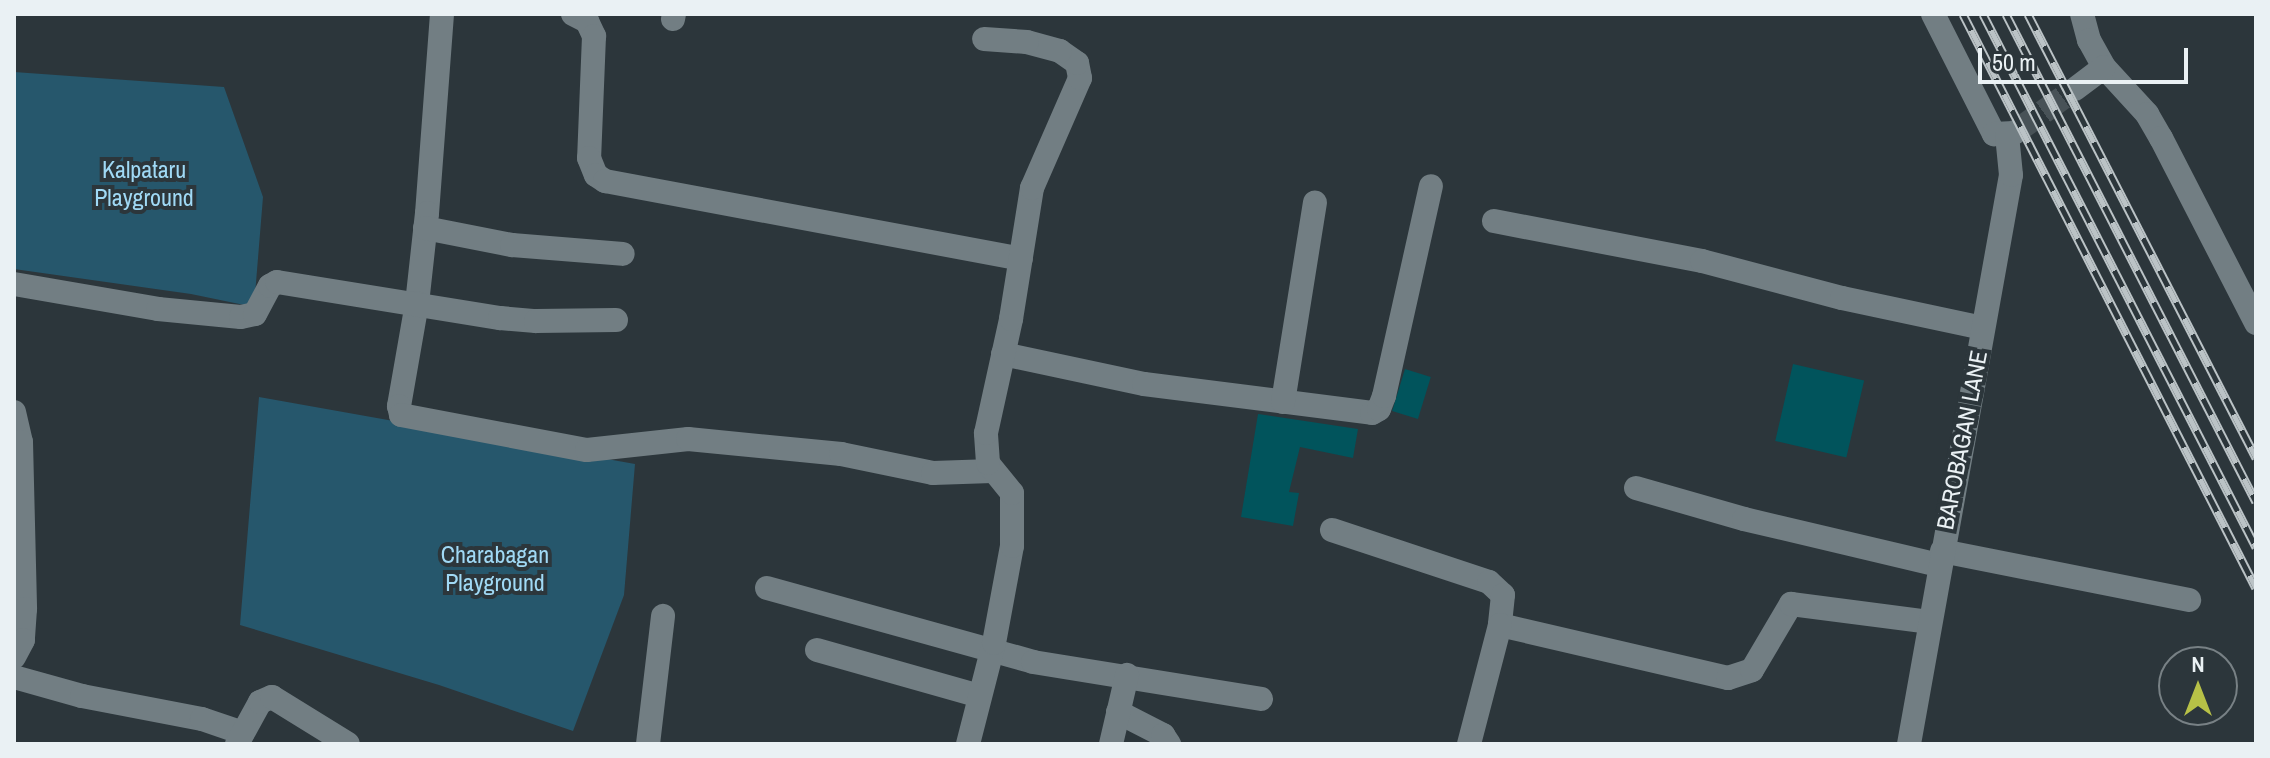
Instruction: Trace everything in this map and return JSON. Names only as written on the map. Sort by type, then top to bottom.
[{"type":"street","points":[[442,14],[417,303],[399,406],[405,418],[587,450],[688,439],[841,454],[933,473],[992,471]]},
{"type":"street","points":[[573,14],[587,21],[594,36],[589,158],[596,175],[605,181],[1021,259]]},
{"type":"street","name":"BAROBAGAN LANE","points":[[1909,744],[2011,175],[2011,134],[1994,134],[1933,14]]},
{"type":"street","points":[[2082,14],[2089,40],[2104,67],[2147,114],[2256,323]]},
{"type":"street","points":[[968,744],[992,652],[1012,546],[1012,493],[992,471],[986,454],[986,433],[1032,188],[1079,84],[1080,70],[1071,57],[1060,51],[1027,42],[984,39]]},
{"type":"street","points":[[2075,89],[2104,67]]},
{"type":"street","points":[[1003,354],[1144,384],[1362,414],[1379,409],[1431,186]]},
{"type":"street","points":[[1283,402],[1315,203]]},
{"type":"street","points":[[1494,221],[1702,261],[1842,298],[1983,328]]},
{"type":"street","points":[[425,228],[512,245],[623,254]]},
{"type":"street","points":[[14,286],[158,309],[241,317],[255,314],[270,286],[277,282],[536,321],[616,320]]},
{"type":"street","points":[[14,412],[21,442],[25,609],[23,640],[14,657]]},
{"type":"street","points":[[1636,488],[1744,519],[1940,558],[2189,600]]},
{"type":"street","points":[[1332,530],[1489,582],[1503,595],[1500,625],[1469,744]]},
{"type":"street","points":[[767,588],[1047,665],[1127,675],[1261,699]]},
{"type":"street","points":[[1500,625],[1728,678],[1752,670],[1791,604],[1929,622]]},
{"type":"street","points":[[648,744],[663,616]]},
{"type":"street","points":[[817,650],[980,696]]},
{"type":"street","points":[[1111,744],[1127,675]]},
{"type":"street","points":[[14,677],[82,696],[202,719],[240,739],[260,702],[272,697],[348,744]]},
{"type":"street","points":[[1118,712],[1163,735],[1169,744]]},
{"type":"green space","name":"Kalpataru Playground","points":[[14,72],[224,87],[263,197],[254,307],[191,294],[14,269]]},
{"type":"green space","name":"Charabagan Playground","points":[[259,397],[635,464],[624,595],[573,731],[439,685],[240,625]]},
{"type":"building","points":[[1793,364],[1864,380],[1846,457],[1775,441]]},
{"type":"building","points":[[1405,369],[1431,377],[1418,419],[1392,411]]},
{"type":"building","points":[[1258,414],[1358,429],[1353,458],[1300,447],[1289,492],[1299,493],[1293,526],[1241,517]]},
{"type":"tunnel","points":[[2014,133],[2075,89]]},
{"type":"railway","points":[[1963,14],[2256,588]]},
{"type":"railway","points":[[1983,14],[2256,547]]},
{"type":"railway","points":[[2006,14],[2256,502]]},
{"type":"railway","points":[[2028,14],[2256,458]]}]
